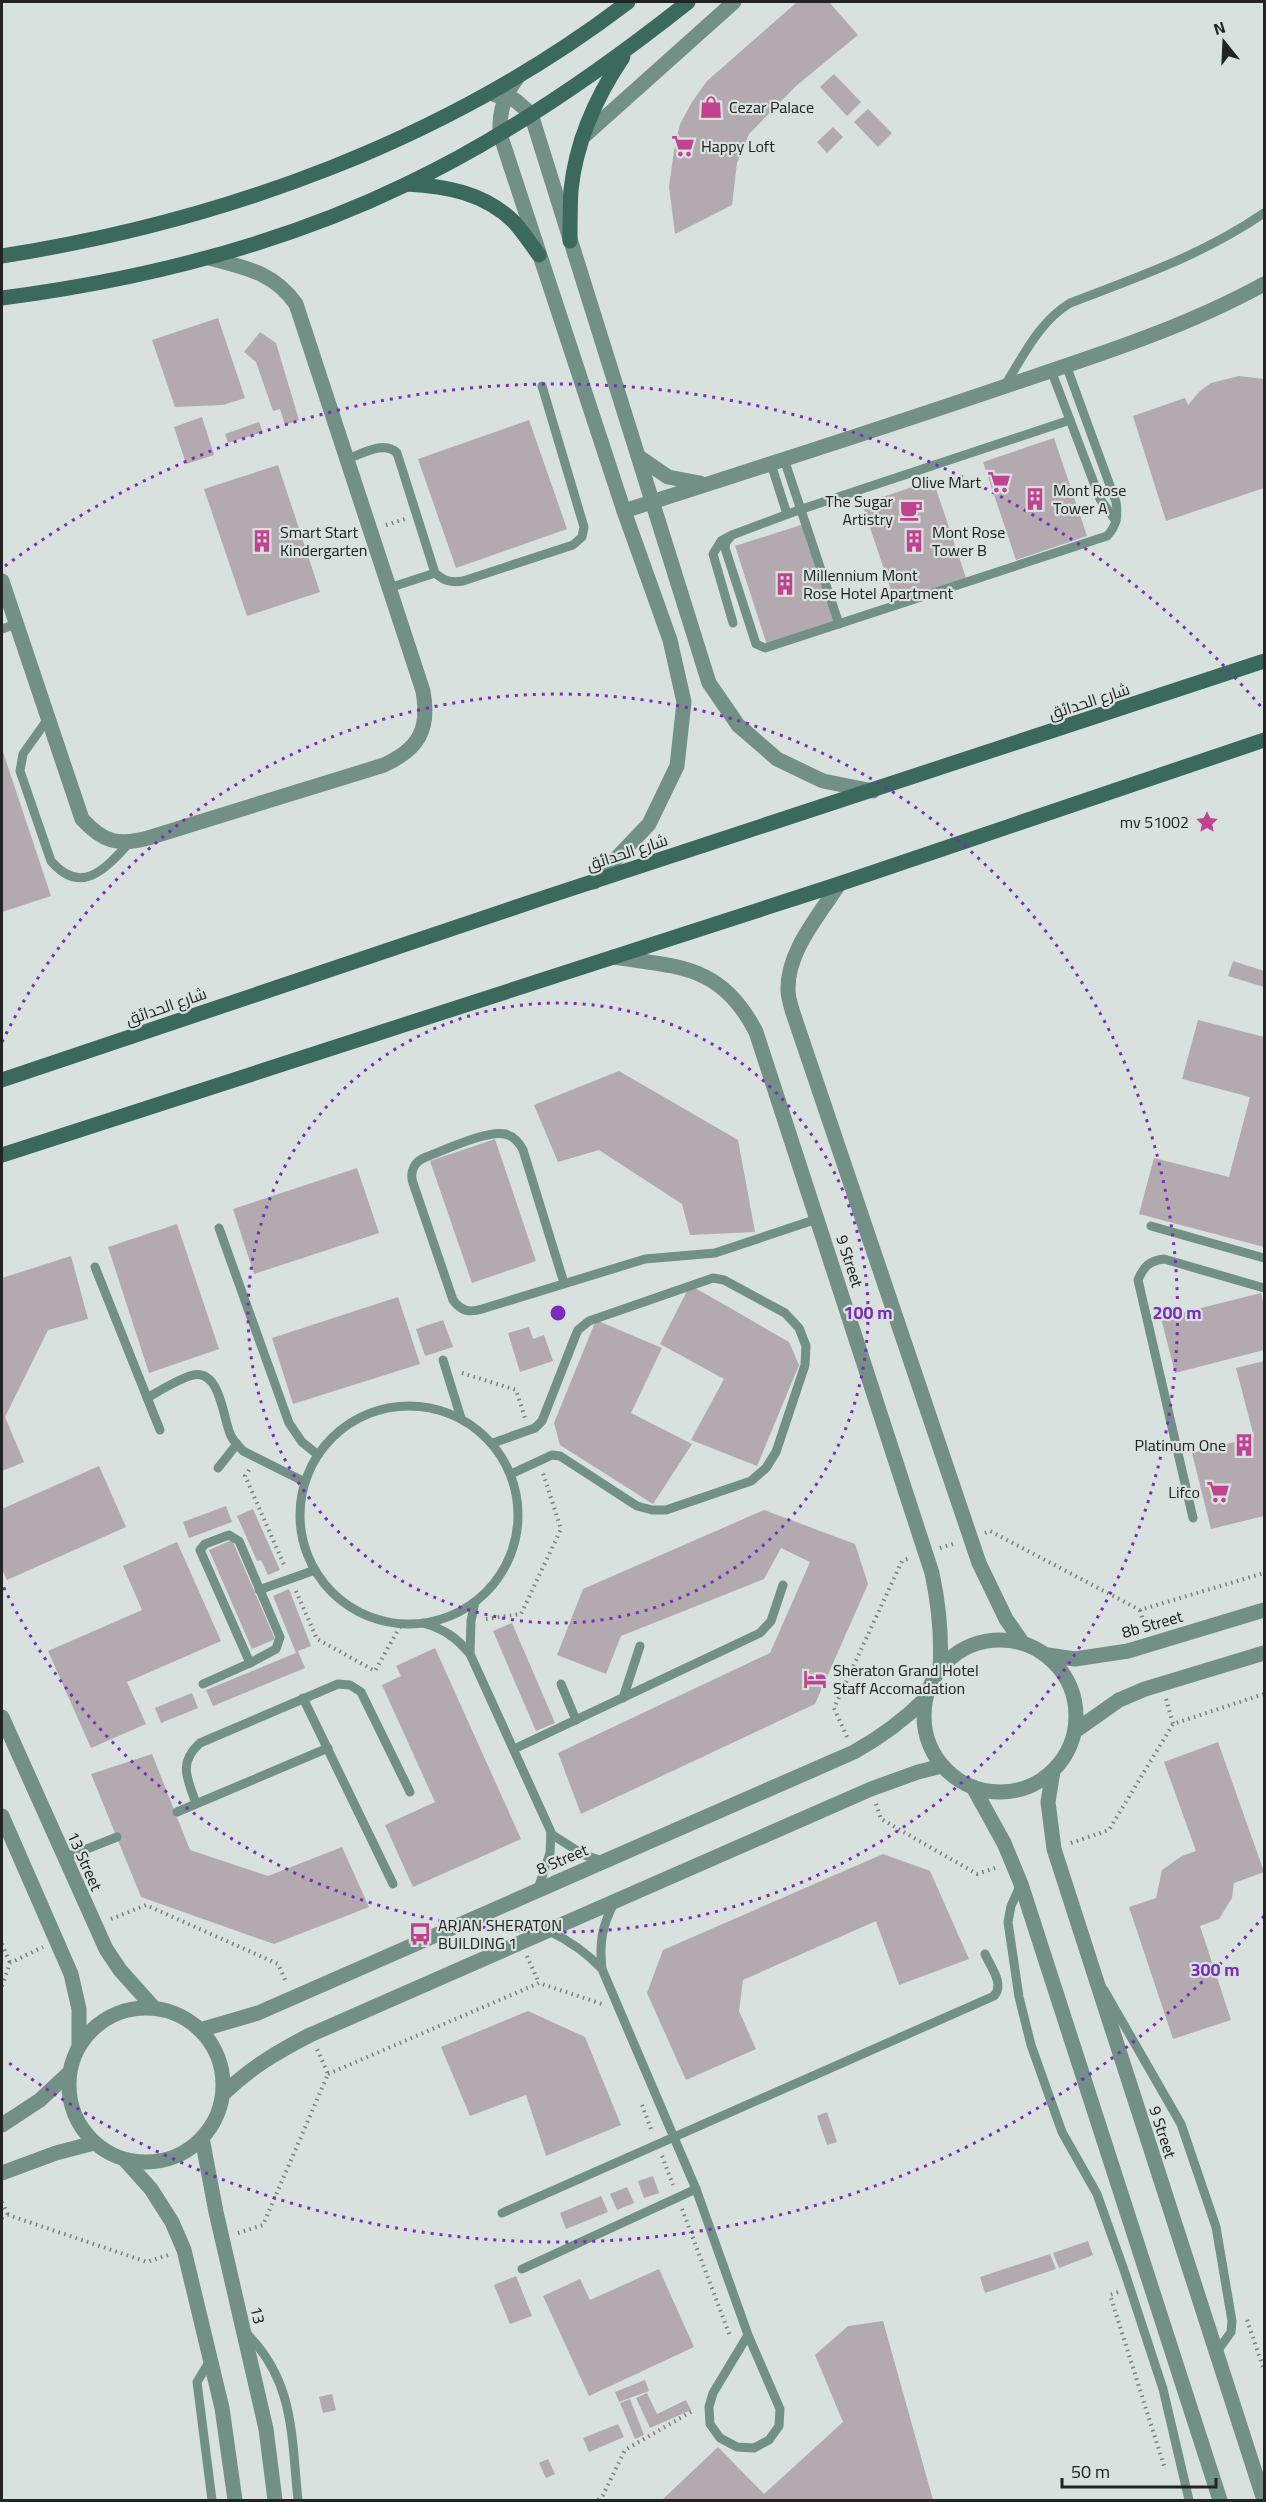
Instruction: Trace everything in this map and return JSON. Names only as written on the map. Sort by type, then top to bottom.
[{"type":"street","points":[[2,256],[192,215],[284,186],[374,150],[483,97],[518,77],[595,27],[628,2]]},
{"type":"street","points":[[2,307],[9,297],[102,283],[209,258],[276,237],[343,212],[407,184],[500,134],[531,114],[627,50],[688,2]]},
{"type":"street","points":[[582,138],[734,2]]},
{"type":"street","points":[[570,241],[571,189],[582,138],[594,107],[627,50]]},
{"type":"street","points":[[518,77],[505,97],[501,109],[500,134],[624,511],[670,640],[684,702],[677,766],[649,824],[594,882]]},
{"type":"street","points":[[483,97],[505,97],[515,100],[531,114],[709,683],[738,725],[777,759],[823,781],[873,790]]},
{"type":"street","points":[[407,184],[444,186],[478,197],[513,221],[539,255]]},
{"type":"street","points":[[2,581],[7,619],[47,720],[82,819],[94,832],[111,841],[130,842],[384,765],[401,757],[415,744],[424,728],[426,709],[423,691],[296,304],[286,290],[273,279],[209,258]]},
{"type":"street","points":[[624,511],[1004,387],[1220,308],[1264,284]]},
{"type":"street","points":[[639,457],[668,477],[682,481],[712,482]]},
{"type":"street","name":"شارع الحدائق","points":[[2,1080],[594,882],[1264,662]]},
{"type":"street","points":[[2,1155],[839,884],[1264,740]]},
{"type":"street","name":"9 Street","points":[[839,884],[798,948],[790,969],[788,991],[793,1014],[970,1538],[992,1592],[1022,1642]]},
{"type":"street","name":"9 Street","points":[[613,957],[682,967],[706,975],[727,990],[744,1009],[756,1032],[926,1553],[939,1606],[942,1639],[940,1669]]},
{"type":"street","name":"8b Street","points":[[1048,1655],[1075,1659],[1128,1651],[1264,1610]]},
{"type":"street","points":[[992,1640],[1022,1642],[1048,1655],[1066,1676],[1076,1703],[1075,1731],[1067,1753],[1053,1771],[1035,1784],[1013,1791],[991,1792],[973,1787],[956,1778],[942,1766],[929,1745],[924,1723],[925,1699],[940,1669],[963,1649],[992,1640]]},
{"type":"street","points":[[1075,1731],[1119,1700],[1162,1684],[1264,1653]]},
{"type":"street","name":"8 Street","points":[[200,2030],[249,2016],[294,1997],[854,1752],[880,1738],[904,1720],[925,1699]]},
{"type":"street","name":"13 Street","points":[[2,1717],[94,1926],[120,1970],[154,2008]]},
{"type":"street","points":[[223,2094],[246,2072],[271,2054],[310,2035],[871,1789],[902,1777],[942,1766]]},
{"type":"street","name":"9 Street","points":[[1053,1771],[1048,1802],[1050,1833],[1054,1849],[1264,2500]]},
{"type":"street","points":[[973,1787],[995,1824],[1021,1884],[1220,2500]]},
{"type":"street","points":[[2,1816],[71,1974],[76,1997],[79,2045]]},
{"type":"street","points":[[154,2008],[179,2015],[200,2030],[214,2048],[222,2070],[223,2094],[216,2117],[202,2138],[186,2151],[167,2160],[146,2163],[125,2160],[94,2143],[78,2123],[69,2099],[69,2073],[79,2045],[93,2028],[111,2016],[132,2009],[154,2008]]},
{"type":"street","points":[[2,2125],[40,2100],[69,2073]]},
{"type":"street","name":"13","points":[[202,2138],[222,2238],[266,2429],[275,2500]]},
{"type":"street","points":[[2,2173],[56,2153],[94,2143]]},
{"type":"street","points":[[125,2160],[151,2189],[172,2222],[184,2250],[211,2359],[228,2441],[235,2500]]},
{"type":"lane","points":[[1004,387],[1041,328],[1058,310],[1070,303],[1184,259],[1219,241],[1264,213]]},
{"type":"lane","points":[[732,535],[726,542],[725,548],[756,644],[765,648],[1107,536],[1113,530],[1116,521],[1116,502],[1066,365]]},
{"type":"lane","points":[[1051,370],[1100,499],[1116,521]]},
{"type":"lane","points":[[347,459],[380,447],[393,450],[400,459],[435,573],[443,580],[453,583],[463,581],[573,545],[582,537],[583,521],[542,386]]},
{"type":"lane","points":[[733,623],[713,554],[721,541],[787,514],[1070,420]]},
{"type":"lane","points":[[777,462],[799,510],[838,624]]},
{"type":"lane","points":[[777,462],[787,514]]},
{"type":"lane","points":[[389,588],[435,573]]},
{"type":"lane","points":[[47,720],[23,754],[20,771],[51,861],[60,871],[71,877],[90,877],[106,867],[130,842]]},
{"type":"lane","points":[[564,1283],[523,1150],[510,1136],[491,1135],[421,1159],[412,1172],[412,1178],[453,1300],[465,1311],[473,1311],[645,1259],[715,1253],[817,1219]]},
{"type":"lane","points":[[1151,1226],[1264,1258]]},
{"type":"lane","points":[[219,1228],[290,1423],[302,1442],[318,1455]]},
{"type":"lane","points":[[1193,1518],[1138,1280],[1143,1268],[1152,1261],[1164,1259],[1264,1288]]},
{"type":"lane","points":[[95,1267],[160,1430]]},
{"type":"lane","points":[[493,1443],[529,1431],[542,1421],[574,1337],[583,1325],[713,1278],[724,1280],[785,1314],[799,1328],[806,1346],[805,1365],[776,1452],[766,1468],[751,1481],[666,1510],[652,1510],[638,1506],[560,1456],[552,1455],[538,1460],[511,1474]]},
{"type":"lane","points":[[444,1364],[461,1418]]},
{"type":"lane","points":[[147,1398],[195,1374],[206,1376],[214,1383],[228,1428],[243,1451],[305,1482]]},
{"type":"lane","points":[[409,1405],[436,1409],[461,1418],[493,1443],[511,1474],[518,1501],[518,1530],[510,1557],[496,1582],[475,1602],[450,1616],[422,1623],[402,1623],[366,1615],[346,1604],[328,1589],[315,1570],[306,1550],[300,1528],[300,1505],[305,1482],[318,1455],[335,1435],[357,1419],[382,1409],[409,1405]]},
{"type":"lane","points":[[218,1468],[237,1444]]},
{"type":"lane","points":[[203,1684],[250,1663],[276,1649],[280,1643],[278,1631],[235,1537],[229,1534],[201,1546],[201,1554],[250,1663]]},
{"type":"lane","points":[[259,1590],[315,1570]]},
{"type":"lane","points":[[514,1749],[760,1633],[771,1621],[783,1585]]},
{"type":"lane","points":[[470,1654],[471,1621],[475,1602]]},
{"type":"lane","points":[[422,1623],[441,1628],[458,1639],[470,1654],[514,1749],[551,1834],[550,1853],[538,1889]]},
{"type":"lane","points":[[623,1698],[640,1646]]},
{"type":"lane","points":[[196,1803],[186,1775],[186,1762],[191,1751],[206,1740],[338,1684],[350,1685],[361,1692],[410,1792]]},
{"type":"lane","points":[[561,1684],[576,1720]]},
{"type":"lane","points":[[303,1698],[393,1884]]},
{"type":"lane","points":[[177,1812],[328,1748]]},
{"type":"lane","points":[[551,1834],[584,1855],[603,1861]]},
{"type":"lane","points":[[64,1858],[117,1837]]},
{"type":"lane","points":[[1021,1884],[1011,1906],[1008,1922],[1024,2021],[1062,2132],[1096,2194],[1125,2272],[1163,2389],[1189,2500]]},
{"type":"lane","points":[[614,1903],[603,1924],[599,1946],[602,1969],[696,2189],[748,2335],[780,2409],[779,2426],[769,2440],[754,2448],[736,2447],[720,2438],[710,2424],[713,2392],[748,2335]]},
{"type":"lane","points":[[549,1931],[578,1947],[602,1969]]},
{"type":"lane","points":[[502,2213],[994,1996],[998,1983],[985,1954]]},
{"type":"lane","points":[[1090,1965],[1181,2124],[1216,2227],[1232,2332],[1216,2353]]},
{"type":"lane","points":[[522,2269],[696,2189]]},
{"type":"lane","points":[[243,2330],[270,2360],[286,2398],[298,2500]]},
{"type":"lane","points":[[211,2359],[197,2382],[212,2500]]},
{"type":"path","points":[[370,531],[417,514]]},
{"type":"path","points":[[444,1364],[516,1390],[529,1431]]},
{"type":"path","points":[[471,1621],[522,1614],[561,1529],[538,1460]]},
{"type":"path","points":[[854,1752],[834,1708],[902,1561],[990,1531],[1140,1610],[1264,1573]]},
{"type":"path","points":[[1162,1684],[1173,1724]]},
{"type":"path","points":[[1054,1849],[1109,1830],[1173,1724],[1264,1694]]},
{"type":"path","points":[[871,1789],[881,1819],[977,1874],[1013,1862]]},
{"type":"path","points":[[94,1926],[146,1905],[278,1964],[294,1997]]},
{"type":"path","points":[[10,1963],[58,1941]]},
{"type":"path","points":[[2,1944],[10,1963],[2,1986]]},
{"type":"path","points":[[222,2238],[263,2225],[328,2074],[539,1983],[602,2004],[606,2014]]},
{"type":"path","points":[[310,2035],[328,2074]]},
{"type":"path","points":[[640,2102],[730,2336],[721,2357],[728,2368]]},
{"type":"path","points":[[2,2202],[8,2215]]},
{"type":"path","points":[[2,2218],[8,2215],[147,2262],[184,2250]]},
{"type":"path","points":[[597,2500],[603,2495],[625,2450],[711,2401]]},
{"type":"building","points":[[797,2],[829,2],[858,35],[796,86],[749,134],[737,163],[732,205],[675,234],[669,187],[680,124],[707,81]]},
{"type":"building","points":[[834,74],[861,102],[847,116],[820,87]]},
{"type":"building","points":[[868,109],[892,133],[878,147],[854,122]]},
{"type":"building","points":[[833,127],[843,137],[827,153],[817,142]]},
{"type":"building","points":[[218,318],[245,398],[223,405],[175,407],[152,340]]},
{"type":"building","points":[[260,332],[276,343],[299,420],[285,425],[280,409],[273,411],[256,362],[244,352]]},
{"type":"building","points":[[1239,376],[1264,379],[1264,488],[1166,521],[1133,416],[1185,398],[1188,405],[1200,391],[1211,383]]},
{"type":"building","points":[[202,417],[214,455],[186,464],[174,427]]},
{"type":"building","points":[[529,420],[567,529],[456,568],[418,459]]},
{"type":"building","points":[[259,422],[263,432],[228,443],[225,434]]},
{"type":"building","name":"Mont Rose Tower A","points":[[1054,438],[1087,536],[1016,560],[983,462]]},
{"type":"building","name":"Smart Start Kindergarten","points":[[278,465],[320,592],[247,616],[204,489]]},
{"type":"building","name":"Mont Rose Tower B","points":[[933,480],[966,578],[895,602],[862,504]]},
{"type":"building","name":"Millennium Mont Rose Hotel Apartment","points":[[804,524],[836,622],[767,645],[735,546]]},
{"type":"building","points":[[2,749],[51,896],[2,912]]},
{"type":"building","points":[[1233,961],[1264,971],[1264,987],[1228,976]]},
{"type":"building","points":[[1198,1020],[1264,1037],[1264,1247],[1139,1214],[1154,1158],[1229,1177],[1250,1097],[1182,1079]]},
{"type":"building","points":[[619,1071],[738,1140],[755,1232],[690,1235],[682,1204],[599,1150],[558,1162],[534,1105]]},
{"type":"building","points":[[495,1139],[536,1261],[472,1283],[430,1161]]},
{"type":"building","points":[[357,1168],[379,1233],[254,1274],[233,1209]]},
{"type":"building","points":[[177,1224],[219,1349],[149,1373],[108,1247]]},
{"type":"building","points":[[71,1256],[88,1319],[48,1330],[5,1417],[24,1462],[2,1471],[2,1278]]},
{"type":"building","points":[[690,1285],[789,1342],[799,1365],[757,1466],[691,1440],[724,1379],[660,1344]]},
{"type":"building","points":[[1261,1293],[1264,1307],[1264,1350],[1175,1373],[1161,1318]]},
{"type":"building","points":[[398,1297],[420,1364],[293,1404],[272,1338]]},
{"type":"building","points":[[443,1320],[453,1347],[425,1356],[416,1329]]},
{"type":"building","points":[[596,1320],[662,1348],[631,1413],[692,1444],[653,1504],[560,1445],[554,1423]]},
{"type":"building","points":[[529,1327],[533,1339],[544,1335],[553,1361],[520,1372],[508,1333]]},
{"type":"building","name":"Platinum One","points":[[1264,1361],[1264,1516],[1211,1529],[1192,1453],[1254,1437],[1236,1368]]},
{"type":"building","points":[[99,1466],[126,1527],[7,1580],[2,1569],[2,1509]]},
{"type":"building","points":[[226,1506],[232,1522],[189,1538],[183,1522]]},
{"type":"building","points":[[253,1509],[280,1570],[268,1575],[261,1560],[257,1561],[237,1516]]},
{"type":"building","points":[[764,1510],[855,1544],[868,1584],[815,1704],[581,1814],[558,1753],[770,1653],[810,1562],[781,1548],[764,1579],[621,1636],[606,1674],[557,1655],[583,1589]]},
{"type":"building","points":[[232,1540],[275,1639],[252,1649],[209,1550]]},
{"type":"building","points":[[177,1542],[221,1641],[127,1682],[146,1724],[91,1748],[48,1651],[142,1610],[123,1566]]},
{"type":"building","points":[[289,1589],[311,1646],[298,1651],[305,1668],[213,1706],[206,1690],[296,1653],[273,1596]]},
{"type":"building","points":[[512,1623],[555,1723],[536,1731],[493,1631]]},
{"type":"building","points":[[435,1648],[521,1839],[413,1887],[385,1825],[435,1802],[382,1685],[401,1676],[396,1666]]},
{"type":"building","points":[[192,1693],[198,1708],[161,1723],[155,1708]]},
{"type":"building","points":[[1218,1742],[1264,1872],[1234,1883],[1232,1898],[1219,1919],[1200,1926],[1231,2020],[1173,2039],[1129,1907],[1156,1898],[1162,1870],[1182,1856],[1196,1851],[1164,1762]]},
{"type":"building","points":[[152,1754],[190,1850],[268,1876],[342,1847],[369,1907],[274,1944],[141,1897],[91,1774]]},
{"type":"building","points":[[883,1854],[930,1871],[969,1959],[899,1985],[876,1921],[743,1980],[739,2011],[756,2049],[686,2080],[647,1993],[663,1950]]},
{"type":"building","points":[[528,2011],[585,2037],[621,2125],[546,2156],[526,2095],[470,2116],[441,2047]]},
{"type":"building","points":[[827,2112],[837,2142],[827,2145],[817,2116]]},
{"type":"building","points":[[653,2176],[659,2193],[644,2198],[638,2181]]},
{"type":"building","points":[[627,2187],[634,2203],[617,2210],[610,2194]]},
{"type":"building","points":[[601,2196],[608,2212],[566,2229],[560,2213]]},
{"type":"building","points":[[1088,2241],[1093,2255],[1059,2268],[1053,2253]]},
{"type":"building","points":[[1050,2254],[1056,2269],[985,2293],[980,2277]]},
{"type":"building","points":[[659,2269],[694,2347],[589,2396],[543,2296],[580,2279],[590,2300]]},
{"type":"building","points":[[516,2276],[532,2316],[510,2324],[494,2285]]},
{"type":"building","points":[[883,2321],[933,2500],[662,2500],[718,2447],[764,2494],[843,2422],[815,2355],[848,2326]]},
{"type":"building","points":[[645,2380],[649,2391],[619,2402],[615,2392]]},
{"type":"building","points":[[647,2393],[657,2414],[686,2400],[691,2410],[650,2428],[636,2398]]},
{"type":"building","points":[[332,2394],[336,2410],[323,2413],[319,2397]]},
{"type":"building","points":[[630,2399],[644,2435],[635,2439],[620,2403]]},
{"type":"building","points":[[618,2424],[624,2437],[589,2452],[583,2438]]},
{"type":"building","points":[[548,2459],[555,2474],[546,2478],[539,2463]]},
{"type":"place","name":"Cezar Palace","points":[[711,107]]},
{"type":"place","name":"Happy Loft","points":[[683,146]]},
{"type":"place","name":"Olive Mart","points":[[999,482]]},
{"type":"place","name":"Mont Rose Tower A","points":[[1035,499]]},
{"type":"place","name":"The Sugar Artistry","points":[[911,510]]},
{"type":"place","name":"Smart Start Kindergarten","points":[[262,541]]},
{"type":"place","name":"Mont Rose Tower B","points":[[914,541]]},
{"type":"place","name":"Millennium Mont Rose Hotel Apartment","points":[[785,584]]},
{"type":"place","name":"mv 51002","points":[[1207,822]]},
{"type":"place","name":"Platinum One","points":[[1244,1445]]},
{"type":"place","name":"Lifco","points":[[1218,1492]]},
{"type":"place","name":"Sheraton Grand Hotel Staff Accomadation","points":[[815,1679]]},
{"type":"place","name":"ARJAN SHERATON BUILDING 1","points":[[420,1934]]}]
